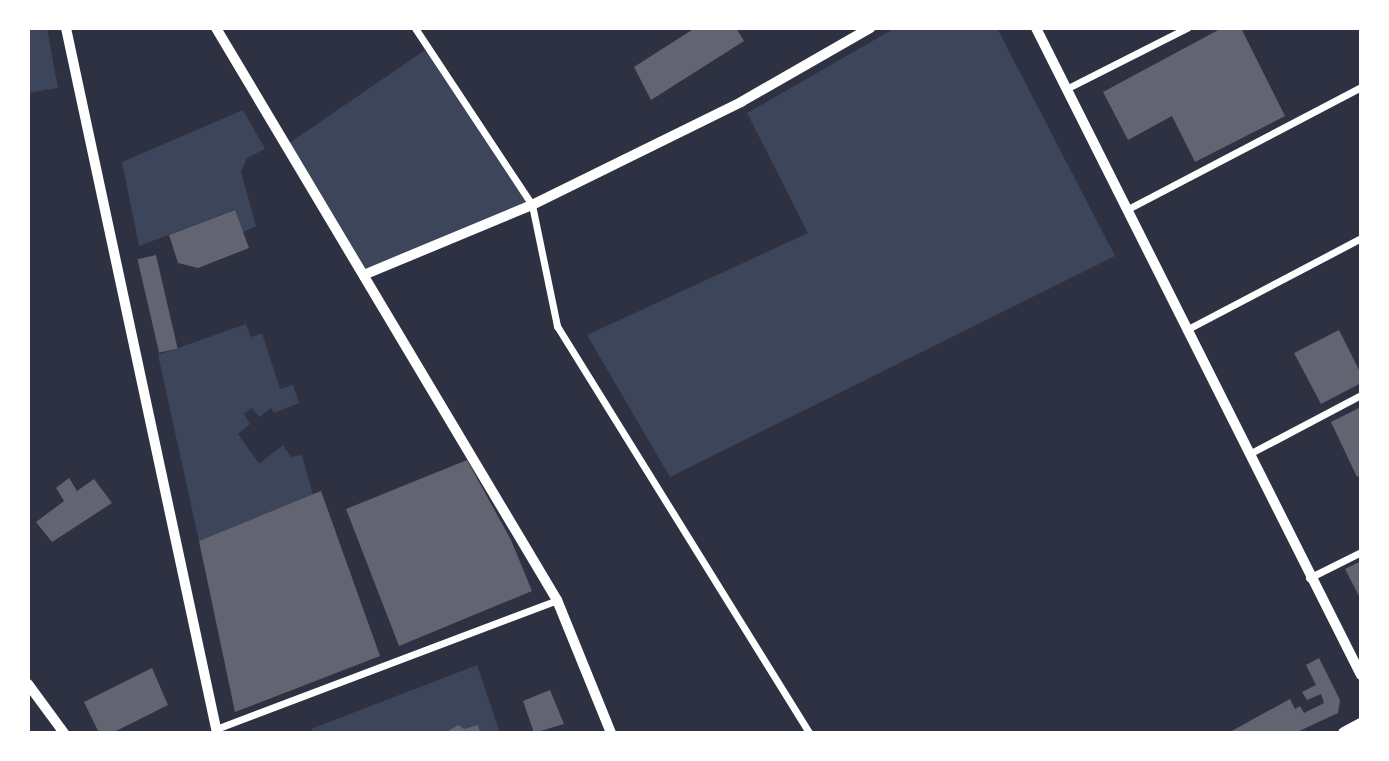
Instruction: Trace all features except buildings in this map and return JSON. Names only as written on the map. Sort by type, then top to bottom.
[{"type":"main road","points":[[66,28],[217,731]]},
{"type":"main road","points":[[216,28],[366,274],[557,600],[611,733]]},
{"type":"main road","points":[[28,684],[64,733]]},
{"type":"main road","points":[[1344,733],[1361,724]]},
{"type":"street","points":[[415,28],[532,205],[557,326],[809,733]]},
{"type":"street","points":[[366,274],[532,205],[741,102],[870,28]]},
{"type":"street","points":[[1036,28],[1309,578],[1361,675]]},
{"type":"street","points":[[1066,89],[1187,28]]},
{"type":"street","points":[[1126,210],[1361,87]]},
{"type":"street","points":[[1186,330],[1361,238]]},
{"type":"street","points":[[1249,454],[1361,395]]},
{"type":"street","points":[[1309,578],[1361,552]]},
{"type":"street","points":[[217,731],[557,600]]},
{"type":"shaded area","points":[[28,28],[47,28],[58,88],[28,93]]},
{"type":"shaded area","points":[[895,28],[997,28],[1115,256],[670,477],[587,335],[808,233],[747,113]]},
{"type":"shaded area","points":[[428,48],[532,205],[366,274],[282,148]]},
{"type":"shaded area","points":[[243,110],[265,149],[247,158],[241,172],[256,226],[243,232],[234,210],[139,246],[122,162]]},
{"type":"shaded area","points":[[246,324],[251,337],[262,333],[280,389],[293,385],[299,403],[274,413],[271,408],[259,417],[252,408],[244,414],[250,424],[238,434],[259,464],[283,445],[291,457],[302,455],[313,495],[199,541],[158,355]]},
{"type":"shaded area","points":[[477,665],[500,733],[313,733],[311,729]]}]
